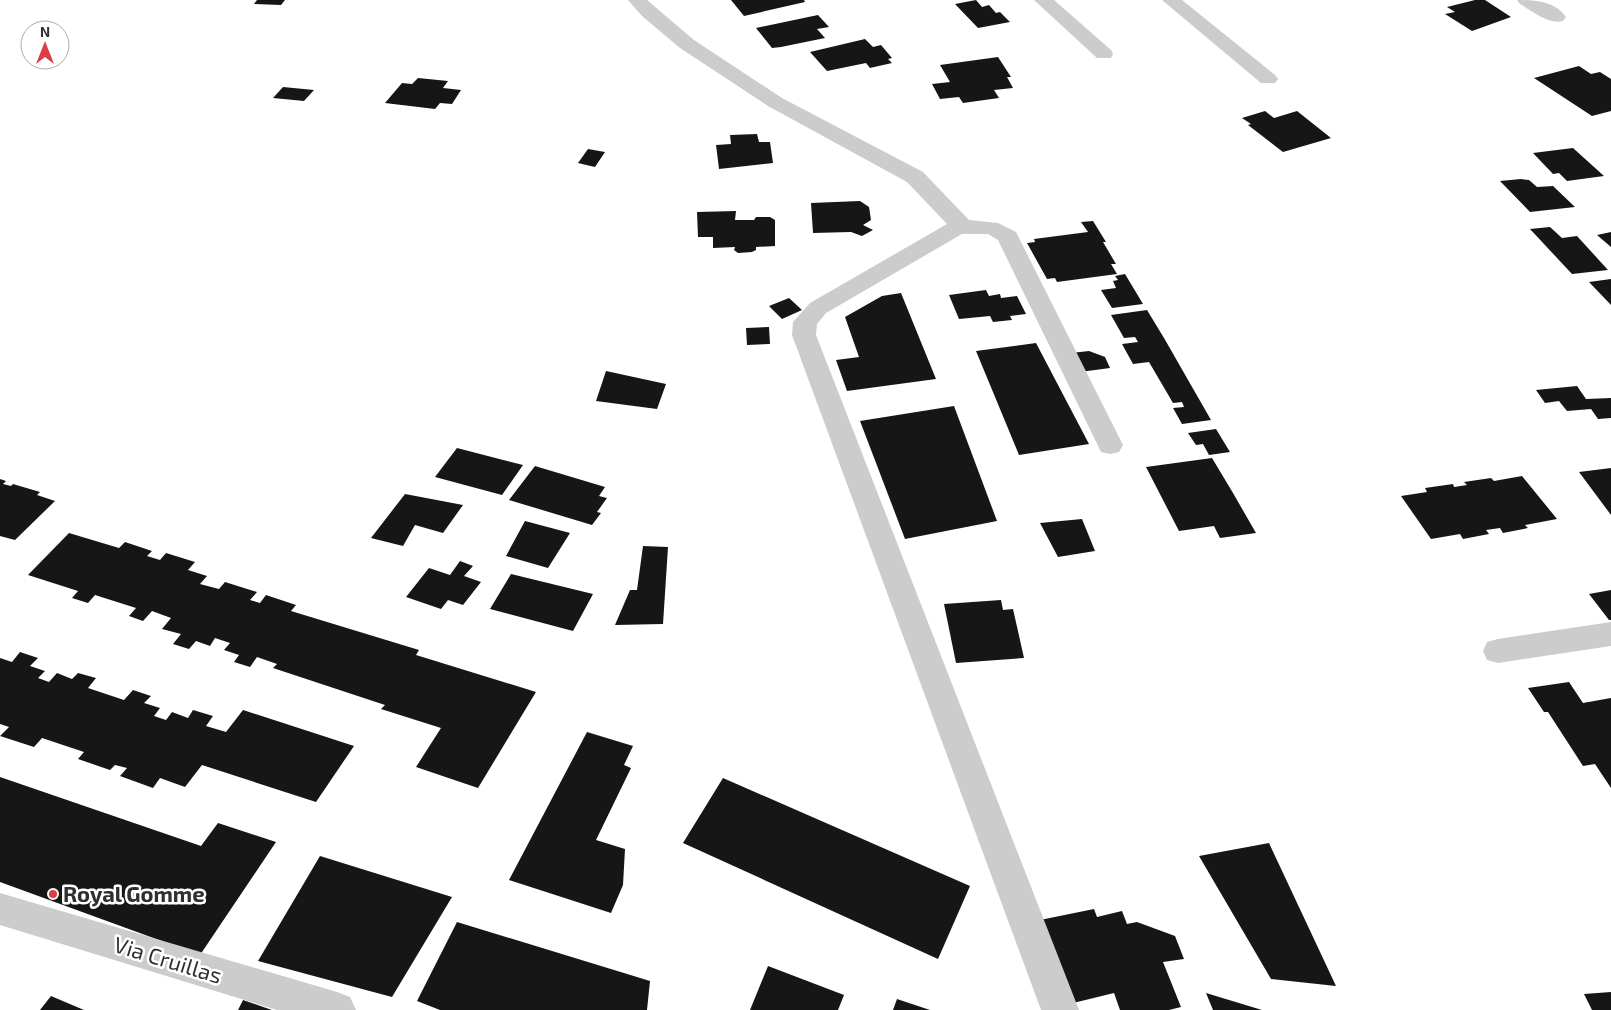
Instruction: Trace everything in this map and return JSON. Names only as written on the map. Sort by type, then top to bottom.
[{"type":"street","points":[[638,0],[648,12],[687,44],[775,102],[916,177],[963,227]]},
{"type":"street","points":[[1043,0],[1104,54]]},
{"type":"street","points":[[1171,0],[1268,79]]},
{"type":"street","points":[[1526,0],[1557,18]]},
{"type":"street","points":[[1060,1010],[804,335],[805,322],[818,308],[956,228],[989,228],[1002,231],[1008,237],[1110,445]]},
{"type":"street","points":[[1498,651],[1611,634]]},
{"type":"street","name":"Via Cruillas","points":[[0,909],[337,1010]]},
{"type":"building","points":[[257,0],[285,0],[281,5],[254,4]]},
{"type":"building","points":[[731,0],[804,0],[805,2],[744,16]]},
{"type":"building","points":[[976,0],[982,7],[989,5],[996,13],[1000,12],[1010,22],[978,28],[955,4]]},
{"type":"building","points":[[1475,0],[1485,0],[1511,17],[1472,31],[1445,14],[1455,12],[1447,7]]},
{"type":"building","points":[[818,15],[829,27],[817,29],[825,38],[772,48],[756,28]]},
{"type":"building","points":[[865,39],[873,47],[881,45],[892,58],[888,59],[892,63],[870,68],[866,63],[827,71],[810,52]]},
{"type":"building","points":[[998,57],[1011,77],[1007,77],[1013,88],[994,90],[999,98],[963,103],[959,97],[940,99],[932,84],[950,82],[940,65]]},
{"type":"building","points":[[1579,66],[1591,74],[1600,72],[1611,79],[1611,111],[1592,116],[1534,78]]},
{"type":"building","points":[[418,78],[448,81],[443,88],[461,90],[452,104],[440,103],[435,109],[385,103],[402,83],[412,84]]},
{"type":"building","points":[[283,87],[314,90],[304,101],[273,98]]},
{"type":"building","points":[[1265,111],[1274,118],[1297,111],[1331,138],[1283,152],[1248,125],[1251,124],[1242,118]]},
{"type":"building","points":[[757,134],[759,142],[770,142],[773,163],[719,169],[716,145],[731,144],[730,135]]},
{"type":"building","points":[[1573,148],[1604,176],[1567,181],[1559,173],[1553,174],[1533,153]]},
{"type":"building","points":[[588,149],[605,152],[595,167],[578,163]]},
{"type":"building","points":[[1529,180],[1537,187],[1553,186],[1575,207],[1530,212],[1500,181]]},
{"type":"building","points":[[860,201],[869,207],[871,220],[863,225],[873,230],[862,236],[851,232],[813,233],[811,203]]},
{"type":"building","points":[[736,211],[735,220],[754,220],[756,217],[770,217],[775,220],[775,246],[756,247],[756,250],[752,252],[738,253],[734,250],[735,247],[713,248],[713,237],[698,237],[697,212]]},
{"type":"building","points":[[1093,221],[1106,242],[1103,242],[1116,264],[1111,264],[1117,274],[1057,282],[1055,278],[1047,279],[1027,243],[1035,242],[1034,239],[1088,232],[1081,222]]},
{"type":"building","points":[[1550,227],[1562,238],[1577,236],[1608,270],[1572,274],[1530,229]]},
{"type":"building","points":[[1611,232],[1611,247],[1597,235]]},
{"type":"building","points":[[1125,274],[1143,304],[1112,308],[1101,290],[1116,288],[1113,281],[1118,280],[1115,276]]},
{"type":"building","points":[[1611,279],[1611,305],[1589,282]]},
{"type":"building","points":[[986,290],[989,296],[1000,294],[1001,298],[1017,296],[1026,314],[1010,316],[1012,320],[993,322],[990,316],[959,319],[949,295]]},
{"type":"building","points":[[901,293],[936,379],[847,391],[836,360],[859,357],[845,317],[882,296]]},
{"type":"building","points":[[789,298],[802,310],[782,319],[769,306]]},
{"type":"building","points":[[1147,310],[1211,420],[1182,424],[1173,408],[1184,407],[1182,402],[1173,403],[1149,362],[1133,364],[1122,344],[1138,342],[1135,337],[1124,338],[1111,315]]},
{"type":"building","points":[[769,327],[770,344],[747,345],[746,328]]},
{"type":"building","points":[[1036,343],[1089,444],[1019,455],[976,351]]},
{"type":"building","points":[[1089,351],[1105,357],[1110,368],[1080,372],[1071,353]]},
{"type":"building","points":[[606,371],[666,384],[657,409],[596,401]]},
{"type":"building","points":[[1577,386],[1586,399],[1611,398],[1611,418],[1598,419],[1591,409],[1567,411],[1559,401],[1545,403],[1536,390]]},
{"type":"building","points":[[954,406],[997,521],[905,539],[860,421]]},
{"type":"building","points":[[1216,429],[1230,452],[1209,455],[1203,444],[1196,445],[1188,433]]},
{"type":"building","points":[[457,448],[523,465],[502,495],[435,477]]},
{"type":"building","points":[[1212,458],[1256,533],[1220,538],[1214,526],[1179,531],[1146,467]]},
{"type":"building","points":[[535,466],[605,487],[599,496],[607,498],[597,512],[601,513],[592,525],[509,500]]},
{"type":"building","points":[[1611,468],[1611,515],[1579,472]]},
{"type":"building","points":[[1522,476],[1557,519],[1525,525],[1528,528],[1503,533],[1500,528],[1486,530],[1489,534],[1463,539],[1460,534],[1431,539],[1401,496],[1427,492],[1425,488],[1453,484],[1454,487],[1467,485],[1464,482],[1491,478],[1494,481]]},
{"type":"building","points":[[0,479],[6,481],[3,484],[11,486],[13,484],[40,492],[37,495],[55,501],[15,540],[0,536]]},
{"type":"building","points":[[405,494],[463,505],[443,533],[415,525],[403,546],[371,538]]},
{"type":"building","points":[[1082,519],[1095,551],[1058,557],[1040,523]]},
{"type":"building","points":[[525,521],[570,533],[548,568],[506,556]]},
{"type":"building","points":[[69,533],[119,548],[125,542],[152,551],[147,556],[160,560],[166,553],[195,562],[188,570],[207,576],[200,584],[219,589],[225,582],[257,592],[250,600],[260,603],[266,595],[296,605],[291,611],[419,650],[416,655],[536,692],[478,788],[416,767],[441,728],[381,709],[385,705],[273,668],[277,664],[257,657],[250,667],[234,662],[239,655],[224,650],[230,643],[215,638],[210,646],[196,641],[189,649],[173,644],[181,634],[162,629],[171,618],[152,611],[143,621],[129,616],[136,608],[95,595],[88,603],[72,598],[78,591],[28,575]]},
{"type":"building","points":[[643,546],[668,547],[663,624],[615,625],[630,590],[637,590]]},
{"type":"building","points":[[460,561],[473,566],[464,576],[481,582],[463,605],[448,600],[441,609],[406,597],[429,568],[450,575]]},
{"type":"building","points":[[511,574],[593,594],[573,631],[490,609]]},
{"type":"building","points":[[1611,590],[1611,620],[1609,620],[1589,594]]},
{"type":"building","points":[[1001,600],[1003,610],[1013,609],[1024,658],[956,663],[944,604]]},
{"type":"building","points":[[20,652],[38,658],[30,666],[45,671],[38,678],[49,682],[57,673],[72,679],[78,673],[96,678],[88,688],[124,700],[133,690],[151,696],[144,703],[160,708],[154,716],[166,720],[172,712],[188,718],[193,710],[213,716],[206,726],[226,732],[243,710],[354,746],[316,802],[202,765],[185,787],[160,778],[153,788],[120,776],[127,768],[115,765],[110,770],[78,759],[84,752],[42,738],[34,747],[0,736],[9,727],[0,724],[0,658],[12,662]]},
{"type":"building","points":[[1569,682],[1583,703],[1611,698],[1611,788],[1595,764],[1583,766],[1548,712],[1544,712],[1528,688]]},
{"type":"building","points":[[587,732],[633,746],[624,765],[631,768],[596,840],[625,849],[623,885],[611,913],[509,880]]},
{"type":"building","points":[[0,777],[201,846],[218,823],[276,842],[200,955],[0,882]]},
{"type":"building","points":[[723,778],[970,886],[938,959],[683,843]]},
{"type":"building","points":[[1269,843],[1336,986],[1271,979],[1199,856]]},
{"type":"building","points":[[320,856],[452,897],[392,997],[258,961]]},
{"type":"building","points":[[1094,909],[1097,917],[1122,911],[1127,924],[1137,922],[1175,936],[1184,959],[1163,962],[1181,1007],[1169,1010],[1120,1010],[1114,993],[1069,1004],[1040,920]]},
{"type":"building","points":[[457,922],[650,981],[647,1010],[440,1010],[417,1001]]},
{"type":"building","points":[[768,966],[844,995],[838,1010],[750,1010]]},
{"type":"building","points":[[1611,992],[1611,1010],[1592,1010],[1584,994]]},
{"type":"building","points":[[1206,993],[1262,1010],[1213,1010]]},
{"type":"building","points":[[51,996],[84,1010],[40,1010]]},
{"type":"building","points":[[897,999],[930,1010],[893,1010]]},
{"type":"building","points":[[243,1000],[272,1010],[238,1010]]},
{"type":"place","name":"Royal Gomme","points":[[53,894]]}]
